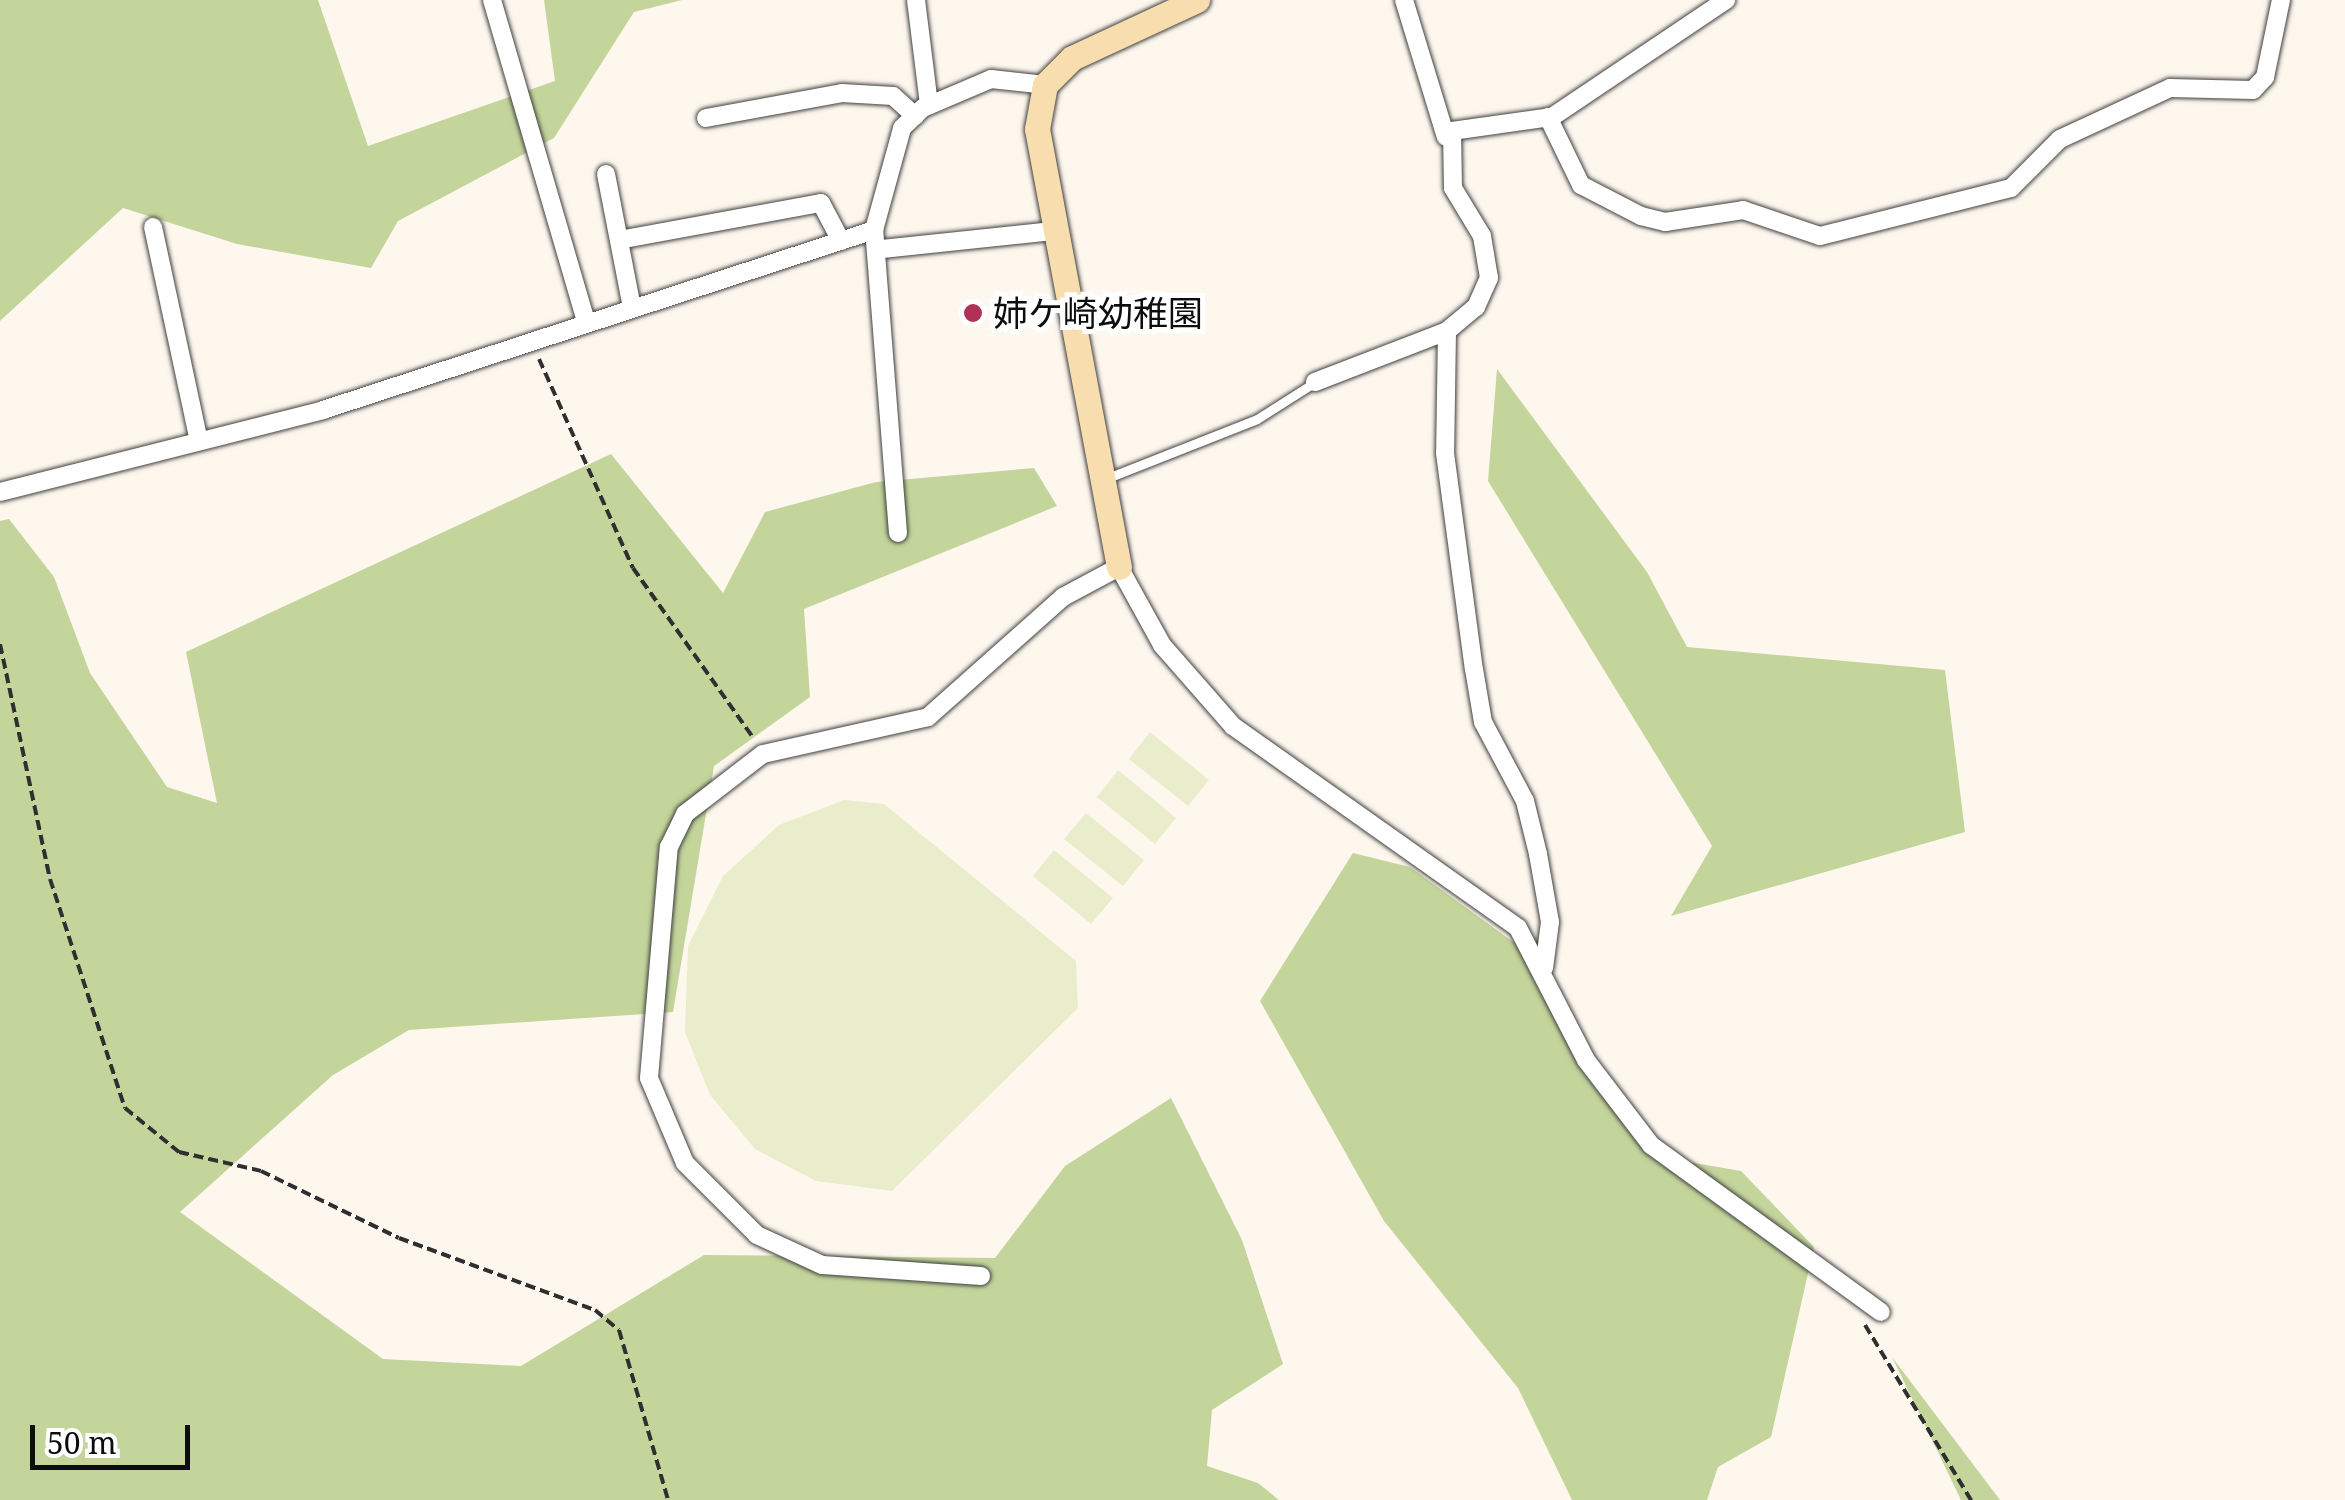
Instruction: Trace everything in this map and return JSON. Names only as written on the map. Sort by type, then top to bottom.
[{"type":"street","points":[[492,0],[586,322]]},
{"type":"street","points":[[916,0],[922,110]]},
{"type":"street","points":[[1197,0],[1072,58],[1044,85],[1037,130],[1096,481],[1120,567],[1162,645],[1233,726],[1518,928],[1544,968],[1586,1060],[1651,1145],[1881,1312]]},
{"type":"street","points":[[1316,382],[1447,331],[1476,307],[1489,278],[1482,236],[1453,188],[1446,137],[1404,0]]},
{"type":"street","points":[[1446,137],[1481,120],[1548,117],[1726,0]]},
{"type":"street","points":[[1548,117],[1581,185],[1641,216],[1665,222],[1744,210],[1820,236],[2011,188],[2060,139],[2170,88],[2253,90],[2265,77],[2281,0]]},
{"type":"street","points":[[898,533],[882,249],[874,230],[902,128],[922,110],[991,79],[1044,85]]},
{"type":"street","points":[[706,118],[842,93],[892,96],[922,110]]},
{"type":"street","points":[[606,174],[632,308]]},
{"type":"street","points":[[619,240],[822,203],[841,241]]},
{"type":"street","points":[[152,227],[199,441]]},
{"type":"street","points":[[0,492],[199,441],[531,341],[874,230]]},
{"type":"street","points":[[882,249],[1053,231]]},
{"type":"street","points":[[1447,331],[1445,453],[1474,669],[1484,722],[1525,801],[1538,854],[1550,922],[1544,968]]},
{"type":"street","points":[[980,1276],[822,1265],[757,1236],[707,1192],[666,1134],[647,1034],[669,847],[685,814],[763,754],[928,717],[1063,596],[1120,567]]},
{"type":"lane","points":[[1096,481],[1257,418],[1316,382]]},
{"type":"path","points":[[531,341],[633,568],[763,754]]},
{"type":"path","points":[[0,644],[50,880],[124,1108],[179,1152],[261,1172],[399,1238],[596,1310],[619,1330],[668,1500]]},
{"type":"path","points":[[1858,1312],[1972,1500]]},
{"type":"green space","points":[[0,0],[318,0],[368,146],[555,81],[544,0],[682,0],[634,12],[554,138],[398,221],[371,268],[237,244],[123,208],[0,321]]},
{"type":"green space","points":[[1497,369],[1647,572],[1687,647],[1945,670],[1965,832],[1671,916],[1712,846],[1488,481]]},
{"type":"green space","points":[[611,454],[723,593],[765,512],[876,482],[1034,468],[1057,506],[804,609],[810,697],[714,766],[673,1012],[409,1030],[333,1075],[180,1212],[383,1359],[521,1366],[704,1255],[995,1258],[1065,1166],[1171,1098],[1242,1240],[1283,1364],[1212,1410],[1207,1466],[1258,1483],[1279,1500],[0,1500],[0,521],[9,519],[54,577],[90,673],[167,787],[217,803],[186,652]]},
{"type":"green space","points":[[1150,732],[1209,780],[1188,806],[1129,759]]},
{"type":"green space","points":[[1118,770],[1176,818],[1155,844],[1097,797]]},
{"type":"green space","points":[[844,800],[884,804],[1076,961],[1078,1008],[892,1191],[816,1181],[755,1149],[710,1095],[685,1032],[688,946],[723,876],[779,825]]},
{"type":"green space","points":[[1086,813],[1144,860],[1123,886],[1064,839]]},
{"type":"green space","points":[[1054,850],[1113,898],[1091,924],[1033,876]]},
{"type":"green space","points":[[1353,853],[1410,867],[1516,944],[1648,1155],[1741,1171],[1814,1247],[1771,1437],[1718,1467],[1707,1500],[1572,1500],[1518,1388],[1384,1221],[1260,1001]]},
{"type":"green space","points":[[1892,1357],[2000,1500],[1961,1500]]},
{"type":"place","name":"姉ケ崎幼稚園","points":[[973,313]]}]
